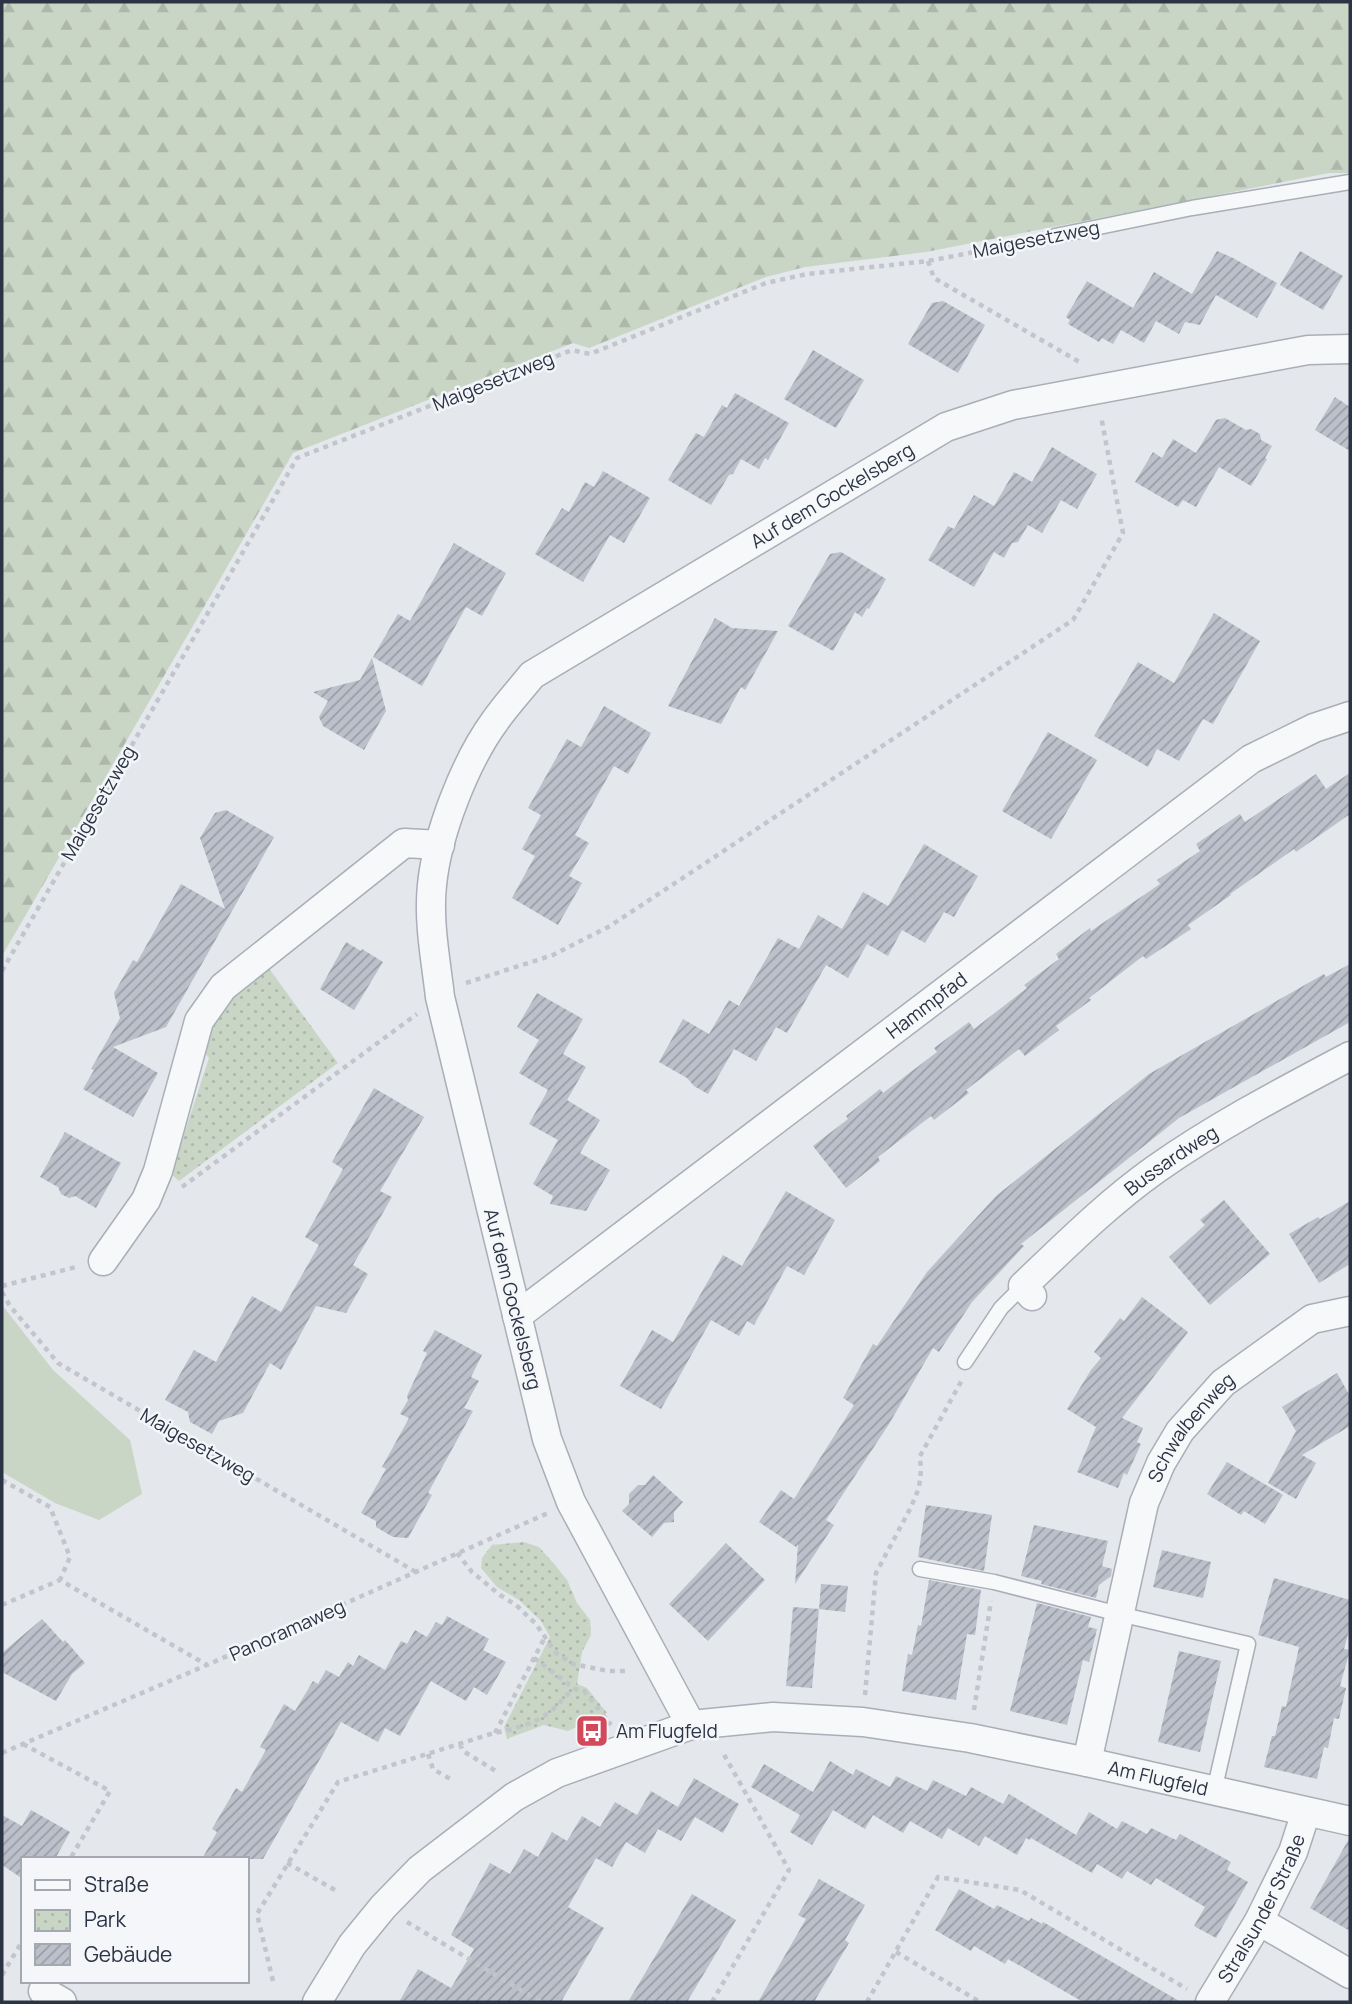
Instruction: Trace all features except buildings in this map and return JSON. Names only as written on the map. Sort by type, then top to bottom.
[{"type":"street","name":"Auf dem Gockelsberg","points":[[699,1725],[571,1502],[547,1439],[440,998],[432,931],[432,885],[440,845],[461,780],[494,722],[532,675],[946,427],[1013,405],[1308,350],[1350,349]]},
{"type":"street","name":"Hammpfad","points":[[517,1316],[1251,759],[1314,727],[1350,716]]},
{"type":"street","points":[[103,1261],[146,1200],[158,1171],[199,1021],[223,986],[404,843],[440,845]]},
{"type":"street","name":"Bussardweg","points":[[1028,1291],[1103,1210],[1157,1168],[1228,1124],[1347,1066]]},
{"type":"street","name":"Schwalbenweg","points":[[1087,1762],[1144,1503],[1161,1463],[1180,1431],[1223,1383],[1312,1319],[1350,1311]]},
{"type":"street","name":"Am Flugfeld","points":[[317,2002],[352,1945],[420,1869],[514,1797],[557,1773],[699,1725],[773,1717],[863,1721],[970,1738],[1087,1762],[1350,1822]]},
{"type":"street","name":"Stralsunder Straße","points":[[1204,1999],[1259,1920],[1293,1852],[1306,1812]]},
{"type":"street","points":[[1259,1920],[1350,1974]]},
{"type":"lane","name":"Maigesetzweg","points":[[1055,236],[1192,208],[1350,182]]},
{"type":"lane","points":[[965,1362],[1001,1308],[1028,1291]]},
{"type":"lane","points":[[920,1569],[994,1582],[1248,1644],[1214,1791]]},
{"type":"path","name":"Maigesetzweg","points":[[2,971],[297,458],[572,350],[590,354],[766,283],[807,274],[929,261],[1055,236]]},
{"type":"path","points":[[929,261],[934,278],[1089,367]]},
{"type":"path","points":[[146,1200],[158,1205],[440,998],[472,980],[553,955],[610,926],[1073,620],[1123,533],[1102,421]]},
{"type":"path","points":[[2,1286],[103,1261]]},
{"type":"path","name":"Maigesetzweg","points":[[2,1292],[10,1306],[58,1363],[416,1572]]},
{"type":"path","points":[[863,1721],[876,1573],[911,1507],[919,1488],[920,1456],[962,1384],[965,1362]]},
{"type":"path","points":[[2,1480],[50,1507],[69,1557],[60,1580],[2,1605]]},
{"type":"path","name":"Panoramaweg","points":[[2,1753],[207,1665],[571,1502]]},
{"type":"path","points":[[457,1553],[472,1572],[516,1605],[536,1624],[556,1653],[573,1664],[608,1671],[634,1671]]},
{"type":"path","points":[[60,1580],[207,1665]]},
{"type":"path","points":[[970,1738],[994,1582]]},
{"type":"path","points":[[495,1734],[545,1637]]},
{"type":"path","points":[[534,1658],[575,1689],[585,1692],[612,1726]]},
{"type":"path","points":[[273,1981],[257,1914],[338,1782],[517,1729],[541,1719],[575,1689]]},
{"type":"path","points":[[699,1725],[789,1870],[712,2002]]},
{"type":"path","points":[[22,1744],[110,1791],[71,1857]]},
{"type":"path","points":[[460,1744],[463,1751],[502,1775],[514,1797]]},
{"type":"path","points":[[428,1754],[433,1769],[452,1780]]},
{"type":"path","points":[[287,1863],[335,1891]]},
{"type":"path","points":[[867,2002],[938,1877],[1020,1891],[1204,1999]]},
{"type":"path","points":[[410,1924],[541,2002]]},
{"type":"path","points":[[2,1975],[20,1950]]},
{"type":"path","points":[[895,1952],[980,2002]]},
{"type":"green space","points":[[2,2],[1350,2],[1350,173],[1329,173],[926,252],[805,267],[766,277],[589,348],[573,343],[293,453],[2,956]]},
{"type":"green space","points":[[265,963],[338,1063],[179,1181],[171,1174],[209,1058],[201,1048],[228,994]]},
{"type":"green space","points":[[2,1305],[53,1370],[130,1440],[142,1494],[99,1520],[55,1503],[2,1472]]},
{"type":"green space","points":[[524,1542],[539,1547],[555,1565],[590,1620],[591,1635],[582,1652],[577,1684],[587,1688],[607,1713],[568,1731],[544,1725],[507,1739],[504,1727],[550,1637],[541,1621],[519,1600],[497,1587],[481,1568],[482,1558],[492,1545]]},
{"type":"place","name":"Am Flugfeld","points":[[592,1731]]}]
